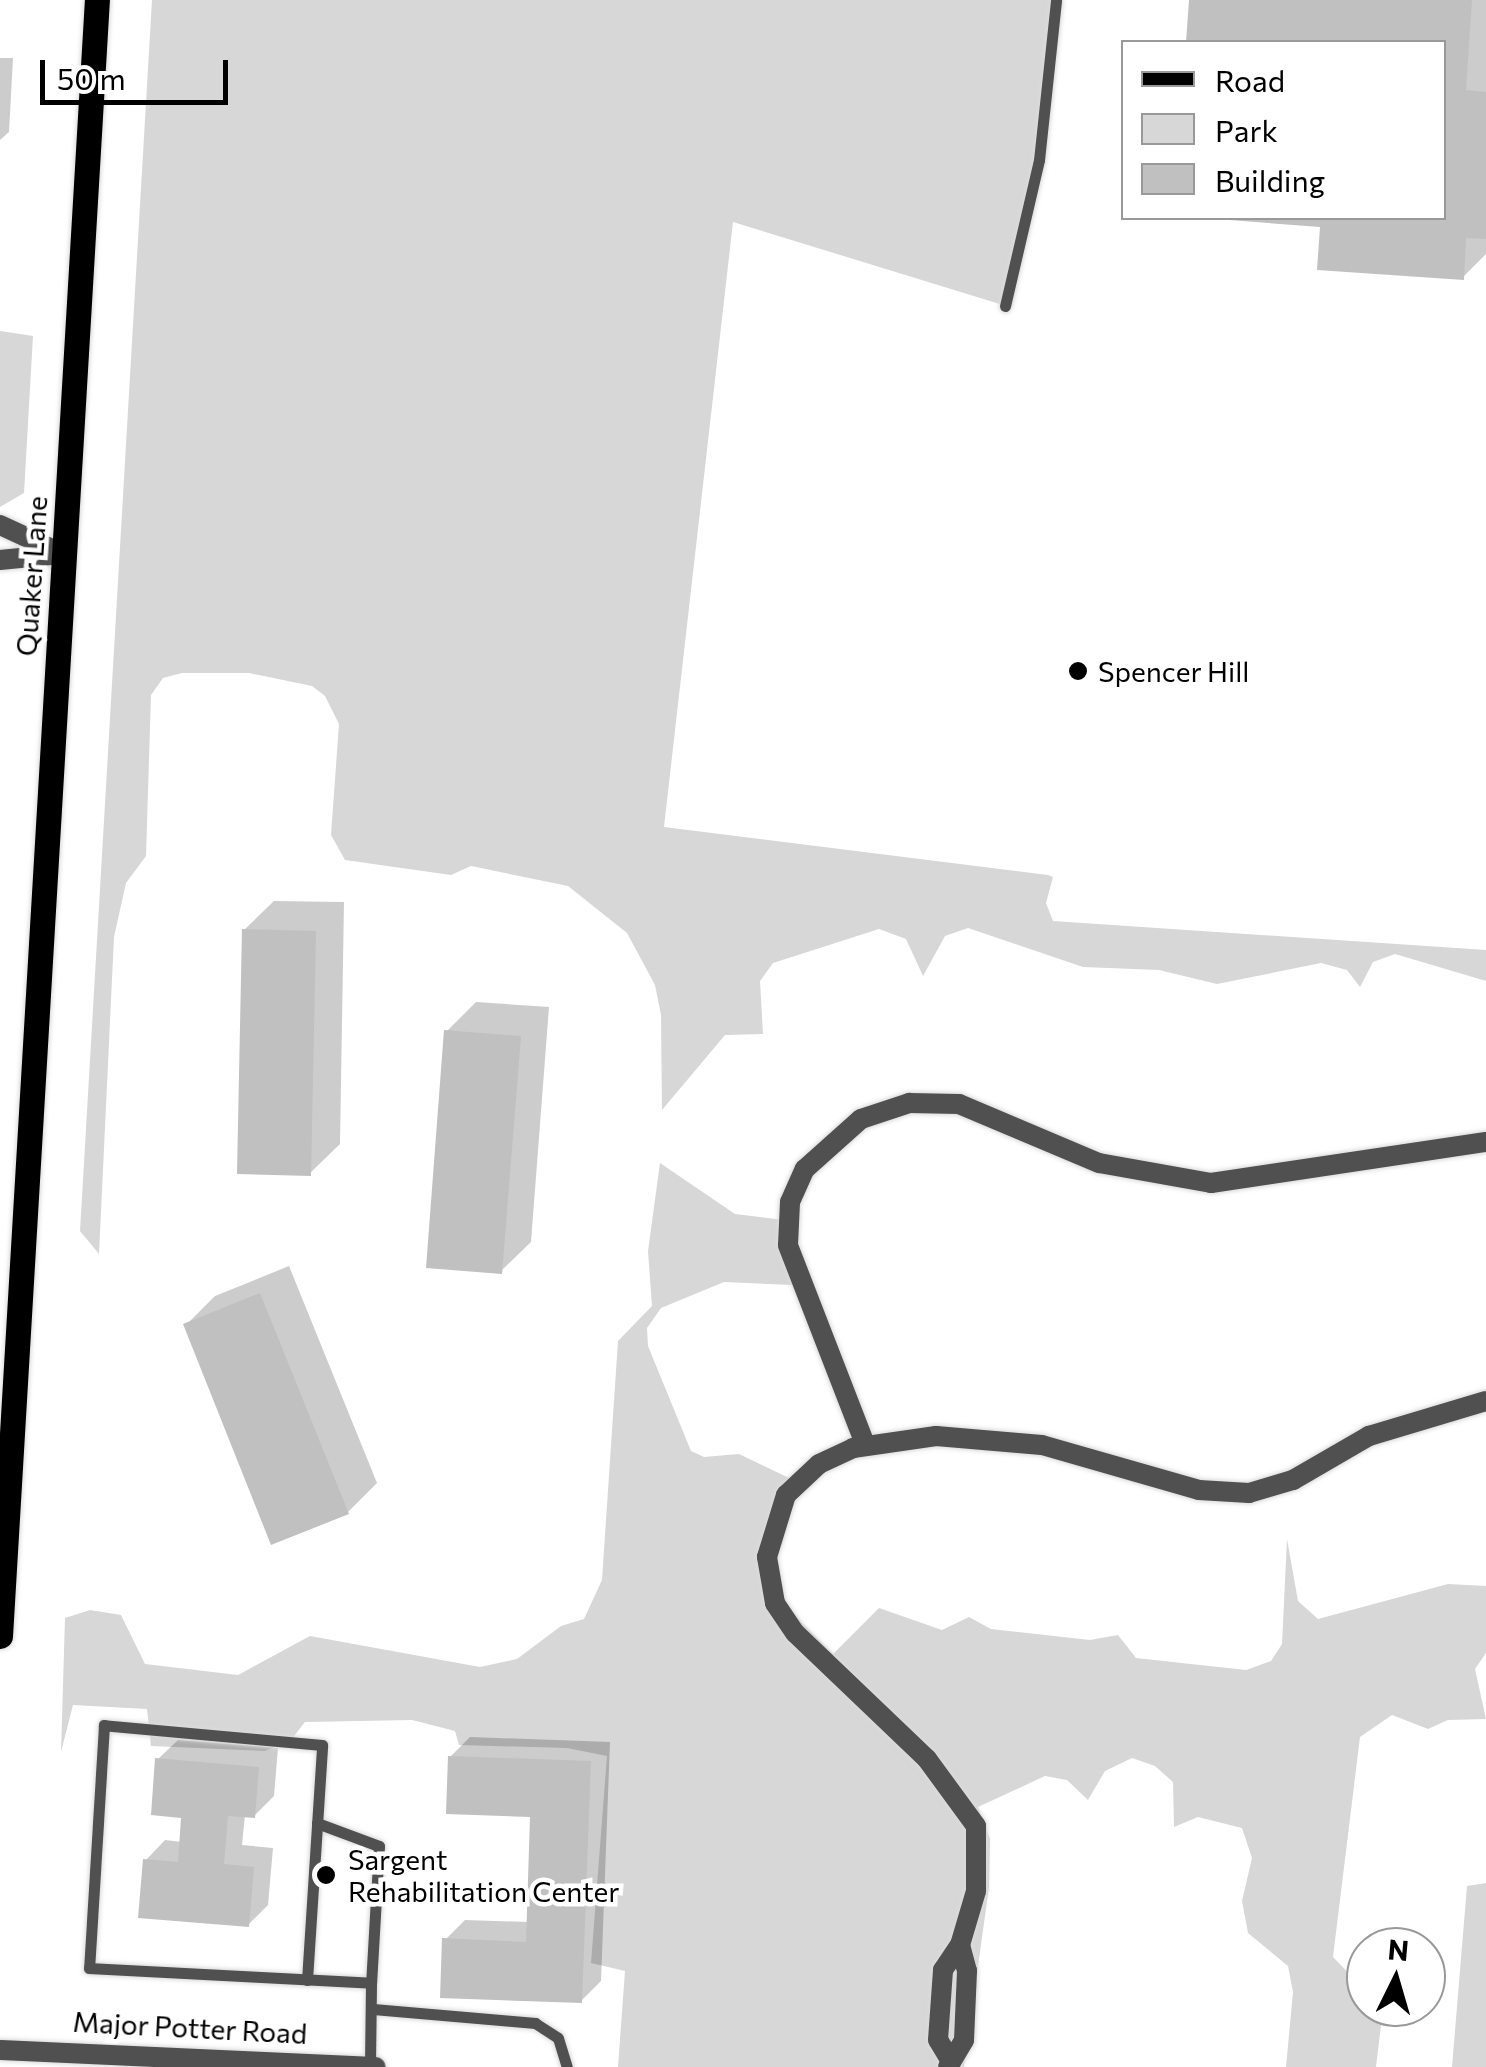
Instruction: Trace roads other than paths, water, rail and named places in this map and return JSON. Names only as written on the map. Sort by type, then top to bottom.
[{"type":"main road","name":"Quaker Lane","points":[[0,1636],[2,1518],[97,0]]},
{"type":"street","points":[[0,525],[63,554]]},
{"type":"street","points":[[0,560],[63,554]]},
{"type":"street","points":[[866,1444],[788,1246],[790,1202],[806,1168],[861,1119],[909,1102],[958,1104],[1099,1163],[1210,1183],[1486,1142]]},
{"type":"street","points":[[948,2062],[964,2040],[967,1970],[960,1945],[980,1874],[976,1826],[926,1759],[795,1633],[770,1587],[772,1526],[786,1495],[819,1464],[866,1444],[936,1436],[1026,1443],[1232,1494],[1280,1486],[1369,1436],[1486,1401]]},
{"type":"street","name":"Major Potter Road","points":[[0,2050],[373,2067]]},
{"type":"lane","points":[[1005,306],[1039,160],[1056,0]]},
{"type":"lane","points":[[307,1980],[322,1744],[104,1725],[89,1968],[371,1984]]},
{"type":"lane","points":[[317,1823],[380,1846],[371,1984],[373,2067]]},
{"type":"lane","points":[[373,2009],[534,2023],[558,2038],[567,2067]]},
{"type":"place","name":"Spencer Hill","points":[[1078,671]]},
{"type":"place","name":"Sargent Rehabilitation Center","points":[[326,1875]]}]
